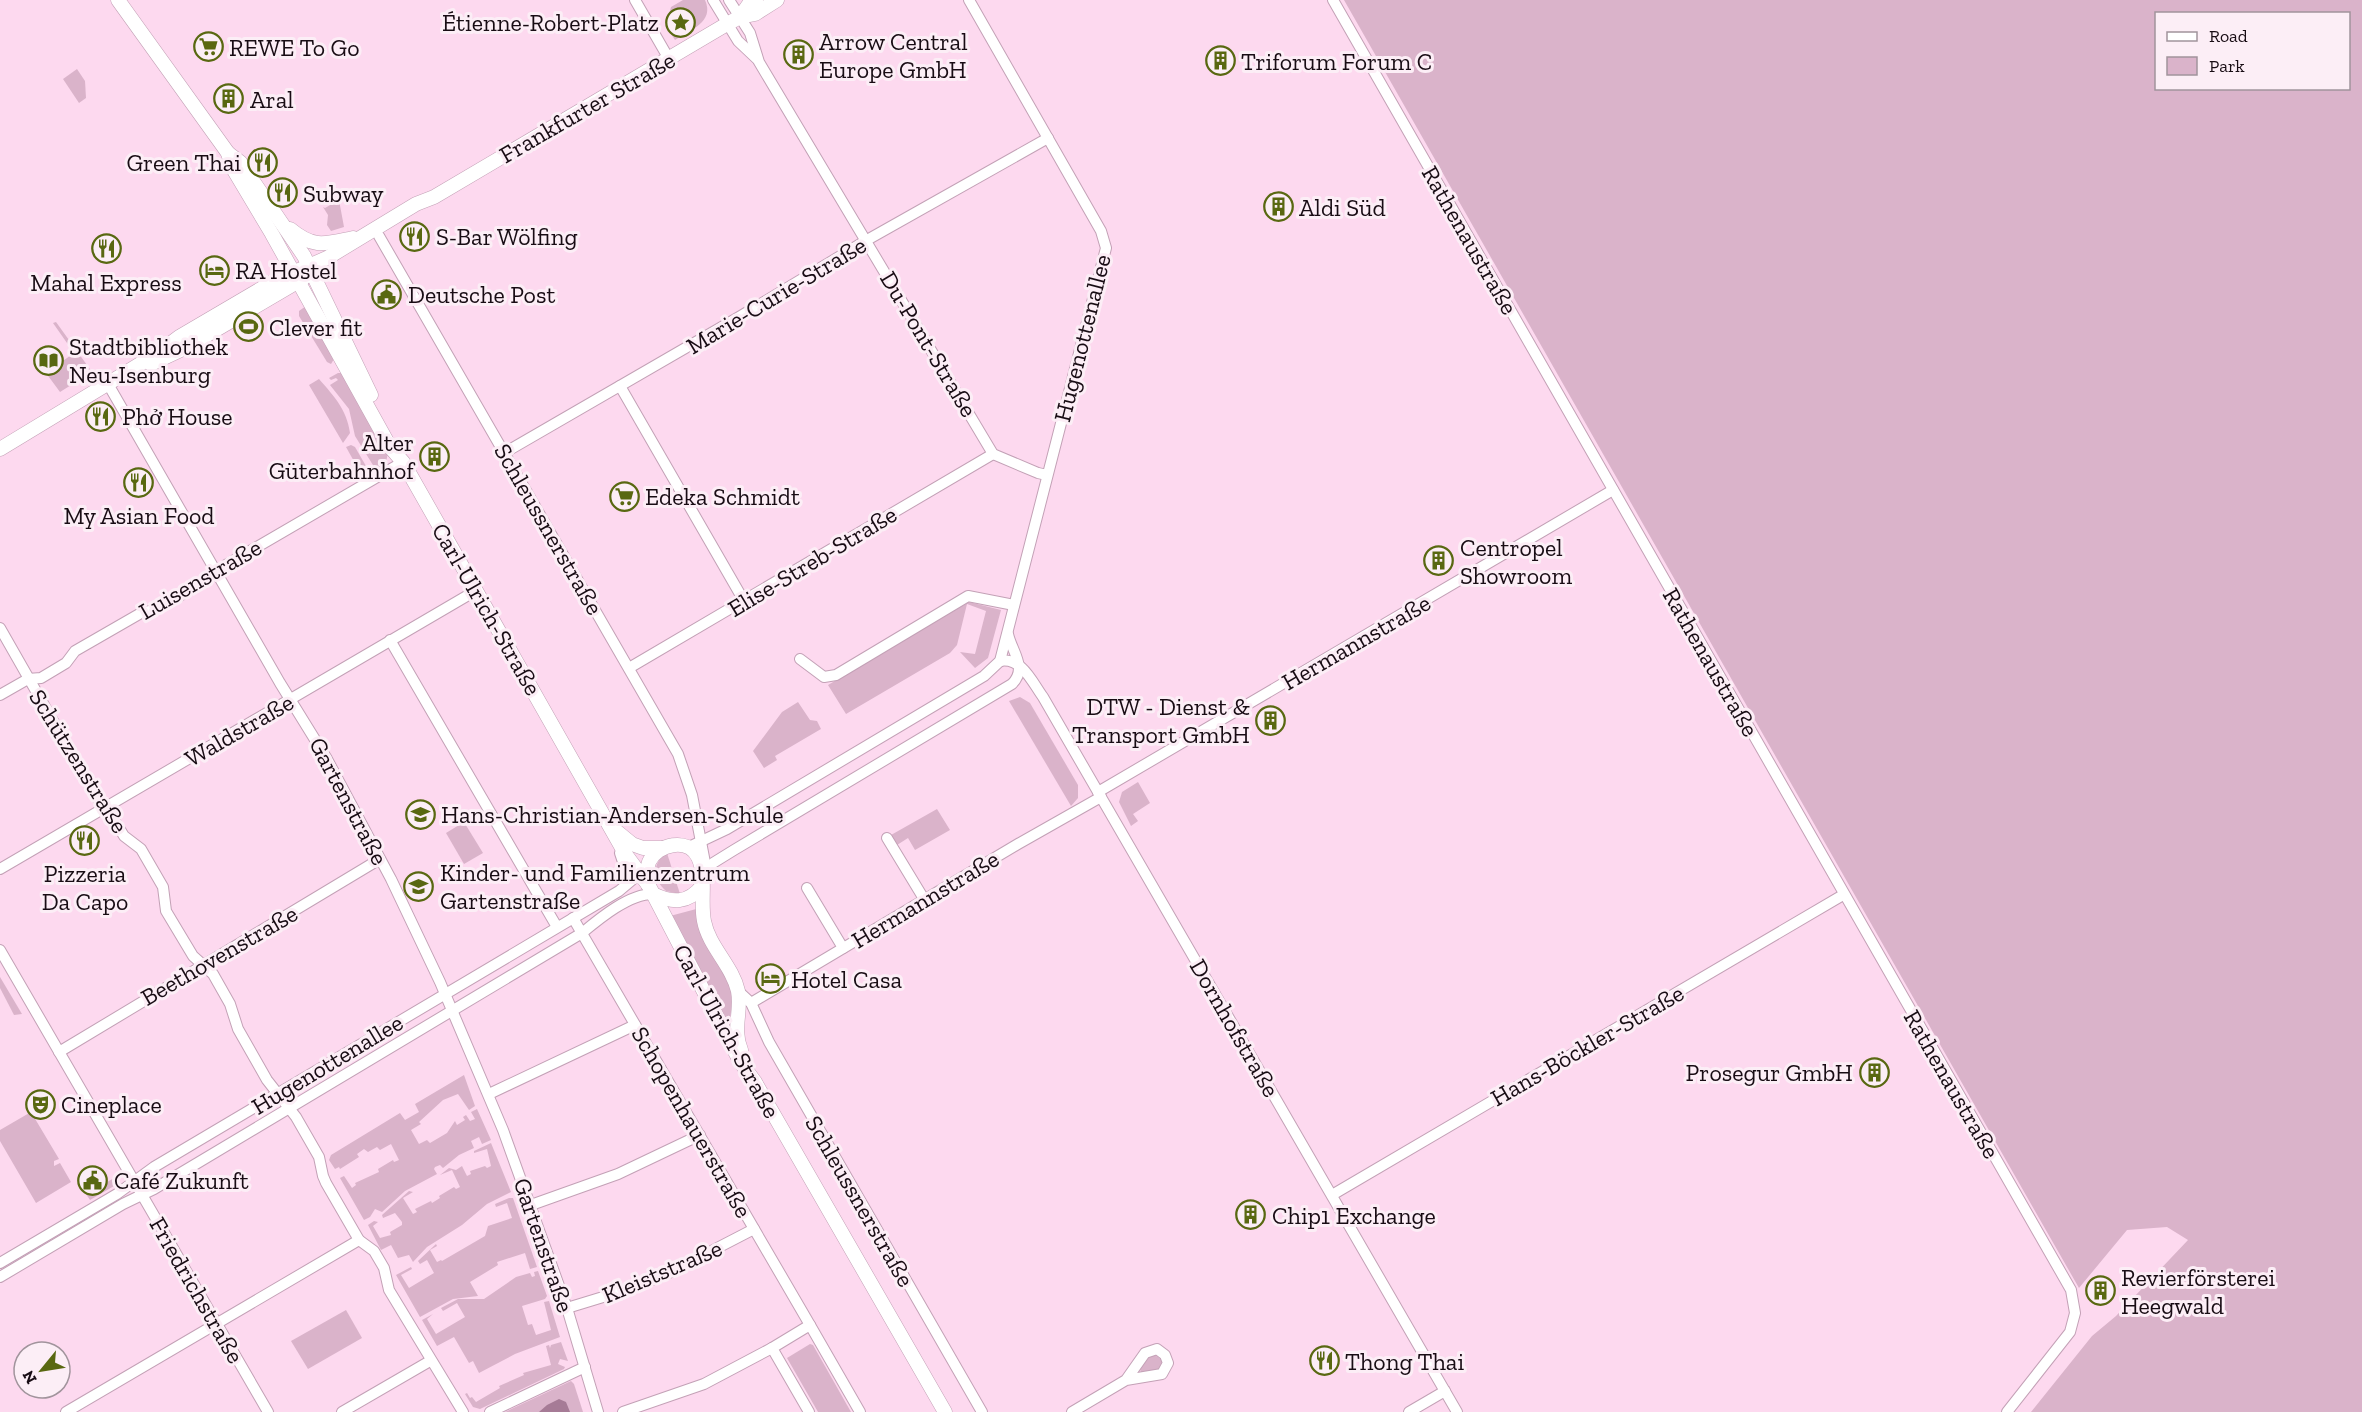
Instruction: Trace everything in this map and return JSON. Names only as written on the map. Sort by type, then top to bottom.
[{"type":"main road","points":[[118,0],[228,153],[240,162],[284,224],[301,238],[313,243],[332,243],[372,235]]},
{"type":"main road","name":"Frankfurter Straße","points":[[740,17],[749,4],[756,0]]},
{"type":"main road","name":"Frankfurter Straße","points":[[0,449],[59,412],[185,348],[296,277],[420,210],[434,197],[727,24],[740,17],[754,14],[777,0]]},
{"type":"main road","name":"Carl-Ulrich-Straße","points":[[228,153],[232,167],[390,447],[403,462]]},
{"type":"main road","name":"Carl-Ulrich-Straße","points":[[284,224],[310,270],[403,462],[626,855],[651,890],[730,1042],[945,1412]]},
{"type":"main road","points":[[611,827],[632,844],[643,848],[678,845],[697,848],[703,879],[693,896],[679,902],[671,901],[651,890],[647,876],[649,861]]},
{"type":"main road","name":"Hugenottenallee","points":[[649,861],[663,848]]},
{"type":"main road","name":"Schleussnerstraße","points":[[703,879],[704,921],[709,939],[715,945],[738,991],[737,1041],[755,1082]]},
{"type":"street","points":[[635,0],[669,59]]},
{"type":"street","name":"Du-Pont-Straße","points":[[713,0],[738,41],[759,62]]},
{"type":"street","name":"Du-Pont-Straße","points":[[729,0],[750,33],[759,62],[993,454]]},
{"type":"street","name":"Hugenottenallee","points":[[969,0],[1101,231],[1106,248],[1000,661]]},
{"type":"street","name":"Rathenaustraße","points":[[1333,0],[2071,1290],[2075,1308],[2072,1328],[2007,1412]]},
{"type":"street","name":"Marie-Curie-Straße","points":[[504,453],[867,240],[1048,138]]},
{"type":"street","name":"Schleussnerstraße","points":[[372,235],[504,453],[678,754],[692,795],[699,830],[697,848]]},
{"type":"street","name":"Gartenstraße","points":[[110,386],[331,767],[380,859],[445,994],[489,1094],[531,1205],[567,1308],[598,1412]]},
{"type":"street","points":[[620,386],[744,601]]},
{"type":"street","points":[[993,454],[1047,475]]},
{"type":"street","name":"Elise-Streb-Straße","points":[[629,668],[993,454]]},
{"type":"street","name":"Luisenstraße","points":[[0,695],[28,679],[41,678],[66,663],[75,651],[141,613],[157,609],[252,549],[403,462]]},
{"type":"street","name":"Hermannstraße","points":[[751,1004],[1613,490]]},
{"type":"street","name":"Waldstraße","points":[[0,869],[477,590]]},
{"type":"street","points":[[800,659],[824,677],[836,675],[968,596],[1014,605]]},
{"type":"street","name":"Schützenstraße","points":[[0,628],[104,809],[110,813],[124,836],[141,849],[162,887],[166,911],[193,956],[213,974],[230,1004],[238,1029],[267,1080],[290,1108],[320,1157],[324,1180],[359,1239],[371,1248],[379,1259],[385,1271],[389,1290],[463,1412]]},
{"type":"street","points":[[703,879],[714,863],[734,850],[1007,687],[1017,678],[1020,666],[1008,634]]},
{"type":"street","points":[[390,640],[557,927]]},
{"type":"street","points":[[697,848],[984,676],[1000,661],[1012,661],[1020,666]]},
{"type":"street","name":"Dornhofstraße","points":[[1020,666],[1043,697],[1100,794],[1457,1412]]},
{"type":"street","points":[[611,827],[614,842],[625,862],[626,884]]},
{"type":"street","points":[[887,838],[924,899]]},
{"type":"street","name":"Beethovenstraße","points":[[59,1052],[203,965],[214,961],[380,859]]},
{"type":"street","name":"Hugenottenallee","points":[[0,1263],[134,1182],[154,1167],[619,891],[641,874],[649,861]]},
{"type":"street","points":[[807,888],[843,948]]},
{"type":"street","name":"Hugenottenallee","points":[[607,916],[612,910],[651,890]]},
{"type":"street","name":"Hans-Böckler-Straße","points":[[1332,1195],[1843,895]]},
{"type":"street","name":"Hugenottenallee","points":[[0,1277],[290,1108],[607,916],[629,905],[646,901],[655,904],[662,911]]},
{"type":"street","name":"Schopenhauerstraße","points":[[573,918],[860,1412]]},
{"type":"street","name":"Friedrichstraße","points":[[0,950],[268,1412]]},
{"type":"street","name":"Schleussnerstraße","points":[[738,991],[751,1004],[780,1061],[982,1412]]},
{"type":"street","points":[[489,1094],[635,1025]]},
{"type":"street","points":[[531,1205],[618,1174],[700,1135]]},
{"type":"street","name":"Kleiststraße","points":[[567,1308],[626,1290],[667,1274],[754,1229]]},
{"type":"street","points":[[66,1412],[359,1239]]},
{"type":"street","points":[[623,1412],[705,1384],[810,1326]]},
{"type":"street","points":[[772,1348],[809,1412]]},
{"type":"street","points":[[342,1412],[430,1361]]},
{"type":"street","points":[[490,1412],[585,1367]]},
{"type":"street","points":[[1072,1412],[1126,1380]]},
{"type":"street","points":[[1409,1412],[1445,1391]]},
{"type":"green space","name":"Étienne-Robert-Platz","points":[[683,0],[705,0],[707,14],[694,29],[675,40],[666,26],[671,7]]},
{"type":"green space","points":[[1344,0],[2362,0],[2362,1412],[2031,1412],[2092,1336],[2116,1316],[2188,1240],[2167,1227],[2127,1230],[2079,1288]]},
{"type":"green space","points":[[77,69],[85,81],[86,98],[79,103],[63,79]]},
{"type":"green space","points":[[339,200],[344,227],[331,231],[327,225],[328,215],[323,207]]},
{"type":"green space","points":[[306,306],[334,359],[331,364],[327,362],[299,316],[299,311]]},
{"type":"green space","points":[[56,322],[92,372],[60,392],[46,373],[74,353],[53,323]]},
{"type":"green space","points":[[343,373],[388,452],[386,463],[376,470],[355,436],[349,409],[330,385],[338,380],[329,378]]},
{"type":"green space","points":[[319,379],[335,397],[346,417],[350,433],[343,443],[309,385]]},
{"type":"green space","points":[[351,445],[355,447],[366,466],[365,471],[361,474],[346,447]]},
{"type":"green space","points":[[969,602],[1001,610],[988,658],[975,668],[960,652],[975,654],[986,611],[967,604],[957,645],[950,653],[846,714],[828,685]]},
{"type":"green space","points":[[1020,697],[1030,703],[1078,785],[1078,798],[1071,806],[1009,701]]},
{"type":"green space","points":[[798,702],[810,720],[817,721],[821,729],[775,756],[777,760],[764,768],[753,751],[782,712]]},
{"type":"green space","points":[[1138,782],[1150,803],[1133,814],[1138,821],[1131,826],[1119,802],[1122,792]]},
{"type":"green space","points":[[937,809],[950,830],[915,850],[908,838],[897,845],[891,835]]},
{"type":"green space","points":[[464,822],[483,853],[464,864],[446,833]]},
{"type":"green space","points":[[667,853],[680,894],[666,891],[656,877],[658,862]]},
{"type":"green space","points":[[700,908],[731,988],[733,1001],[729,1023],[670,916]]},
{"type":"green space","points":[[0,977],[22,1014],[14,1015],[0,988]]},
{"type":"green space","points":[[464,1075],[475,1106],[469,1110],[458,1094],[443,1100],[419,1122],[421,1124],[411,1130],[419,1144],[427,1140],[430,1143],[447,1133],[455,1121],[457,1125],[465,1120],[463,1117],[466,1115],[470,1121],[475,1119],[471,1112],[477,1109],[491,1140],[482,1144],[479,1137],[471,1141],[474,1148],[459,1155],[443,1168],[440,1165],[435,1167],[437,1174],[405,1191],[382,1212],[375,1209],[370,1217],[364,1220],[340,1178],[344,1176],[352,1188],[356,1185],[355,1183],[379,1172],[378,1169],[393,1160],[394,1162],[399,1160],[391,1144],[380,1150],[377,1147],[368,1152],[364,1149],[357,1154],[359,1157],[340,1169],[339,1167],[335,1169],[329,1160],[331,1155],[400,1113],[405,1120],[419,1112],[415,1104]]},
{"type":"green space","points":[[31,1112],[59,1159],[54,1161],[54,1166],[60,1163],[71,1182],[36,1203],[0,1141],[0,1130]]},
{"type":"green space","points":[[491,1143],[511,1192],[487,1204],[462,1225],[427,1247],[413,1262],[409,1255],[398,1258],[391,1245],[381,1250],[368,1225],[374,1221],[378,1222],[373,1226],[380,1238],[391,1235],[390,1232],[402,1225],[402,1222],[395,1213],[383,1218],[382,1215],[409,1191],[413,1192],[403,1198],[413,1214],[417,1212],[415,1209],[431,1201],[432,1203],[454,1187],[456,1189],[460,1187],[452,1170],[440,1175],[449,1168],[456,1170],[462,1166],[467,1176],[471,1174],[470,1171],[491,1166],[487,1149],[474,1153],[474,1151]]},
{"type":"green space","points":[[116,1177],[114,1186],[90,1200],[86,1194]]},
{"type":"green space","points":[[513,1198],[537,1267],[530,1269],[525,1253],[497,1262],[498,1265],[470,1282],[478,1296],[453,1299],[420,1317],[396,1275],[411,1267],[412,1269],[401,1275],[409,1288],[434,1273],[427,1260],[420,1264],[418,1261],[436,1244],[437,1246],[430,1250],[437,1262],[442,1261],[485,1236],[488,1226],[512,1218],[507,1203],[496,1207],[495,1204]]},
{"type":"green space","points":[[538,1271],[547,1296],[545,1299],[522,1306],[528,1325],[532,1324],[536,1335],[551,1330],[544,1302],[549,1301],[560,1337],[515,1354],[479,1373],[473,1361],[469,1363],[454,1337],[437,1346],[422,1320],[433,1314],[427,1319],[436,1334],[465,1317],[457,1303],[443,1311],[441,1308],[458,1299],[484,1299],[516,1277],[530,1273],[532,1277],[535,1276],[534,1272]]},
{"type":"green space","points":[[346,1310],[362,1338],[308,1369],[291,1341]]},
{"type":"green space","points":[[561,1342],[568,1361],[560,1359],[558,1364],[565,1367],[564,1369],[480,1409],[473,1407],[465,1394],[467,1393],[476,1402],[500,1388],[499,1386],[524,1375],[523,1373],[551,1365],[546,1346],[549,1345],[550,1348],[551,1345]]},
{"type":"green space","points":[[810,1344],[813,1345],[851,1412],[818,1412],[787,1358]]},
{"type":"green space","points":[[1155,1355],[1162,1360],[1162,1365],[1158,1370],[1141,1373],[1140,1369],[1148,1357]]},
{"type":"green space","points":[[571,1381],[583,1412],[505,1412]]},
{"type":"shaded area","points":[[559,1399],[566,1402],[570,1412],[539,1412],[547,1405]]},
{"type":"place","name":"Étienne-Robert-Platz","points":[[680,22]]},
{"type":"place","name":"REWE To Go","points":[[208,47]]},
{"type":"place","name":"Arrow Central Europe GmbH","points":[[798,55]]},
{"type":"place","name":"Triforum Forum C","points":[[1220,61]]},
{"type":"place","name":"Aral","points":[[229,99]]},
{"type":"place","name":"Green Thai","points":[[262,162]]},
{"type":"place","name":"Subway","points":[[282,193]]},
{"type":"place","name":"Aldi Süd","points":[[1278,207]]},
{"type":"place","name":"S-Bar Wölfing","points":[[415,236]]},
{"type":"place","name":"Mahal Express","points":[[106,249]]},
{"type":"place","name":"RA Hostel","points":[[214,270]]},
{"type":"place","name":"Deutsche Post","points":[[387,294]]},
{"type":"place","name":"Clever fit","points":[[248,327]]},
{"type":"place","name":"Stadtbibliothek Neu-Isenburg","points":[[48,360]]},
{"type":"place","name":"Phở House","points":[[101,416]]},
{"type":"place","name":"Alter Güterbahnhof","points":[[435,456]]},
{"type":"place","name":"My Asian Food","points":[[139,482]]},
{"type":"place","name":"Edeka Schmidt","points":[[624,496]]},
{"type":"place","name":"Centropel Showroom","points":[[1439,561]]},
{"type":"place","name":"DTW - Dienst & Transport GmbH","points":[[1271,720]]},
{"type":"place","name":"Hans-Christian-Andersen-Schule","points":[[420,814]]},
{"type":"place","name":"Pizzeria Da Capo","points":[[85,840]]},
{"type":"place","name":"Kinder- und Familienzentrum Gartenstraße","points":[[419,886]]},
{"type":"place","name":"Hotel Casa","points":[[770,979]]},
{"type":"place","name":"Prosegur GmbH","points":[[1874,1072]]},
{"type":"place","name":"Cineplace","points":[[40,1104]]},
{"type":"place","name":"Café Zukunft","points":[[93,1180]]},
{"type":"place","name":"Chip1 Exchange","points":[[1251,1215]]},
{"type":"place","name":"Revierförsterei Heegwald","points":[[2100,1291]]},
{"type":"place","name":"Thong Thai","points":[[1324,1361]]}]
